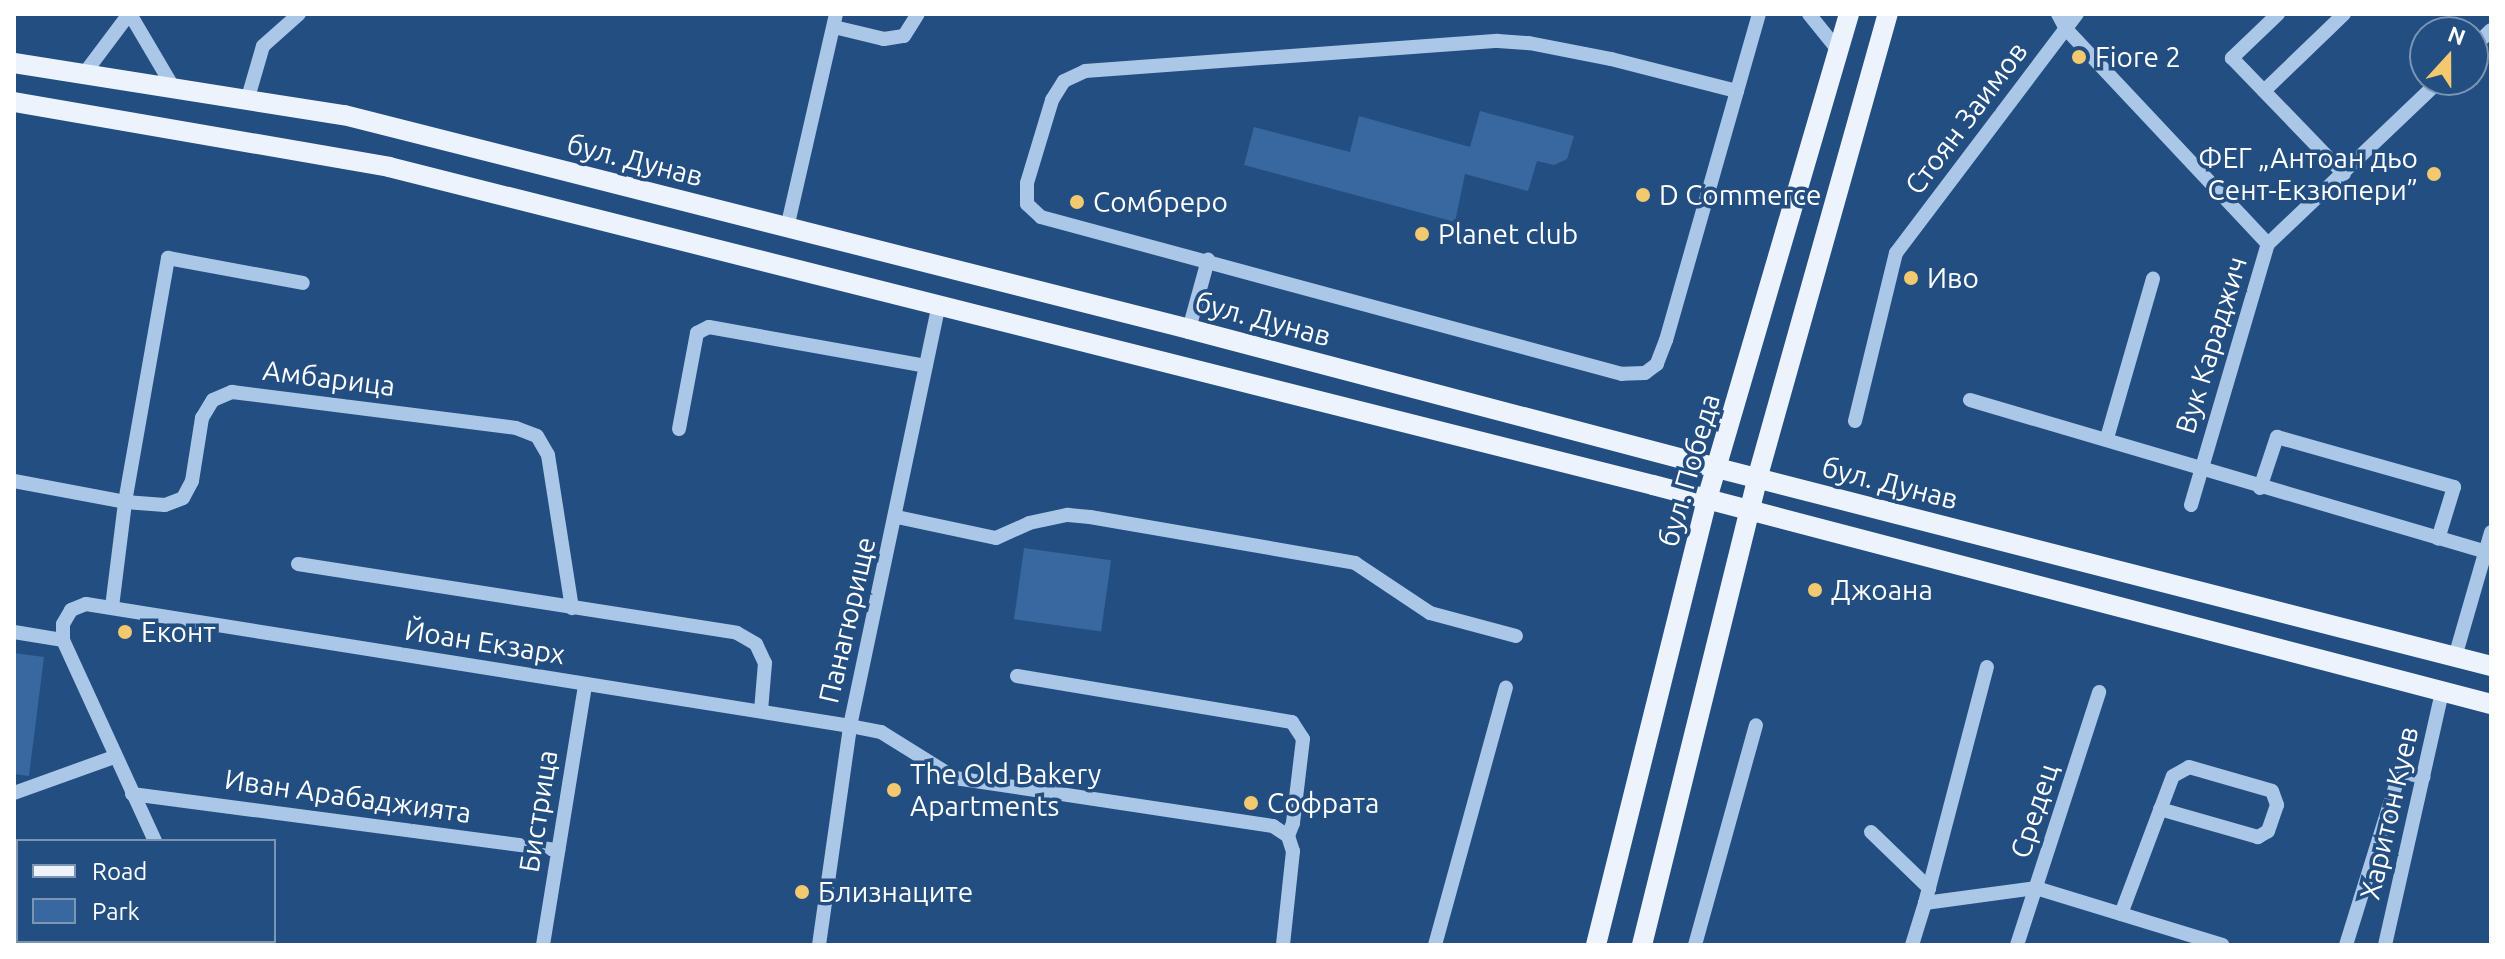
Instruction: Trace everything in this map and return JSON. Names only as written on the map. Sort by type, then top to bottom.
[{"type":"main road","name":"бул. Победа","points":[[1596,945],[1707,499],[1849,14]]},
{"type":"main road","points":[[1642,945],[1757,479],[1888,14]]},
{"type":"main road","name":"бул. Дунав","points":[[14,63],[344,115],[1189,329],[1757,479],[2491,666]]},
{"type":"main road","points":[[14,102],[389,167],[1707,499],[2491,704]]},
{"type":"street","points":[[84,74],[129,14],[173,87]]},
{"type":"street","points":[[247,101],[263,46],[299,14]]},
{"type":"street","points":[[787,228],[835,20],[884,39],[904,36],[918,14]]},
{"type":"street","points":[[1737,91],[1611,59],[1529,43],[1498,41],[1085,71],[1064,81],[1047,114],[1027,183],[1027,204],[1041,217],[1622,374],[1645,373],[1657,364],[1666,340],[1759,14]]},
{"type":"street","points":[[1809,14],[1838,50]]},
{"type":"street","points":[[2058,14],[2066,29],[2268,244]]},
{"type":"street","name":"Стоян Заимов","points":[[1855,421],[1896,253],[2077,14]]},
{"type":"street","points":[[2278,14],[2232,58],[2344,174]]},
{"type":"street","points":[[2264,91],[2344,14]]},
{"type":"street","name":"Вук Караджич","points":[[2191,505],[2268,244],[2424,96]]},
{"type":"street","points":[[112,607],[125,502],[168,258],[303,283]]},
{"type":"street","points":[[1189,329],[1208,260]]},
{"type":"street","points":[[2107,438],[2153,279]]},
{"type":"street","name":"Панагюрище","points":[[819,945],[850,726],[897,517],[938,307]]},
{"type":"street","points":[[679,429],[697,333],[709,327],[926,366]]},
{"type":"street","name":"Амбарица","points":[[14,481],[125,502],[165,505],[183,498],[192,481],[202,418],[213,400],[232,392],[516,428],[537,436],[548,455],[572,608]]},
{"type":"street","points":[[1970,400],[2107,438],[2260,488],[2483,551]]},
{"type":"street","points":[[2260,488],[2277,437],[2395,470],[2454,487],[2438,539]]},
{"type":"street","points":[[897,517],[996,538],[1029,523],[1068,515],[1090,517],[1355,563],[1430,613],[1516,636]]},
{"type":"street","points":[[2455,657],[2483,551],[2491,532]]},
{"type":"street","points":[[298,564],[737,633],[756,644],[765,663],[761,711]]},
{"type":"street","name":"Йоан Екзарх","points":[[63,640],[63,624],[71,610],[86,604],[112,607],[881,732],[955,778],[1273,826],[1288,836]]},
{"type":"street","points":[[14,632],[63,640],[154,839]]},
{"type":"street","points":[[1912,945],[1987,667]]},
{"type":"street","points":[[1017,676],[1292,722],[1303,739],[1293,823],[1288,836],[1293,851],[1283,945]]},
{"type":"street","name":"Бистрица","points":[[543,945],[585,685]]},
{"type":"street","points":[[1435,945],[1506,688]]},
{"type":"street","name":"Средец","points":[[2017,945],[2099,692]]},
{"type":"street","name":"Харитон Куев","points":[[2385,945],[2442,692]]},
{"type":"street","points":[[1695,945],[1756,725]]},
{"type":"street","points":[[14,793],[114,757]]},
{"type":"street","points":[[2121,914],[2160,809],[2173,776],[2189,767],[2272,791],[2277,805],[2268,831],[2258,837],[2160,809]]},
{"type":"street","points":[[2346,945],[2400,772],[2423,777]]},
{"type":"street","name":"Иван Арабаджията","points":[[132,794],[558,850]]},
{"type":"street","points":[[1871,832],[1927,896]]},
{"type":"street","points":[[1927,896],[2036,888],[2222,945]]},
{"type":"green space","points":[[1480,111],[1574,136],[1567,159],[1554,165],[1537,161],[1528,191],[1465,174],[1455,222],[1244,165],[1254,127],[1350,152],[1359,116],[1470,147]]},
{"type":"green space","points":[[1024,548],[1111,560],[1101,632],[1014,619]]},
{"type":"green space","points":[[14,653],[44,657],[29,776],[14,774]]},
{"type":"place","name":"Fiore 2","points":[[2079,57]]},
{"type":"place","name":"ФЕГ „Антоан дьо Сент-Екзюпери”","points":[[2434,174]]},
{"type":"place","name":"D Commerce","points":[[1643,195]]},
{"type":"place","name":"Сомбреро","points":[[1077,202]]},
{"type":"place","name":"Planet club","points":[[1422,234]]},
{"type":"place","name":"Иво","points":[[1911,278]]},
{"type":"place","name":"Джоана","points":[[1815,590]]},
{"type":"place","name":"Еконт","points":[[125,632]]},
{"type":"place","name":"The Old Bakery Apartments","points":[[894,790]]},
{"type":"place","name":"Софрата","points":[[1251,803]]},
{"type":"place","name":"Близнаците","points":[[802,892]]}]
